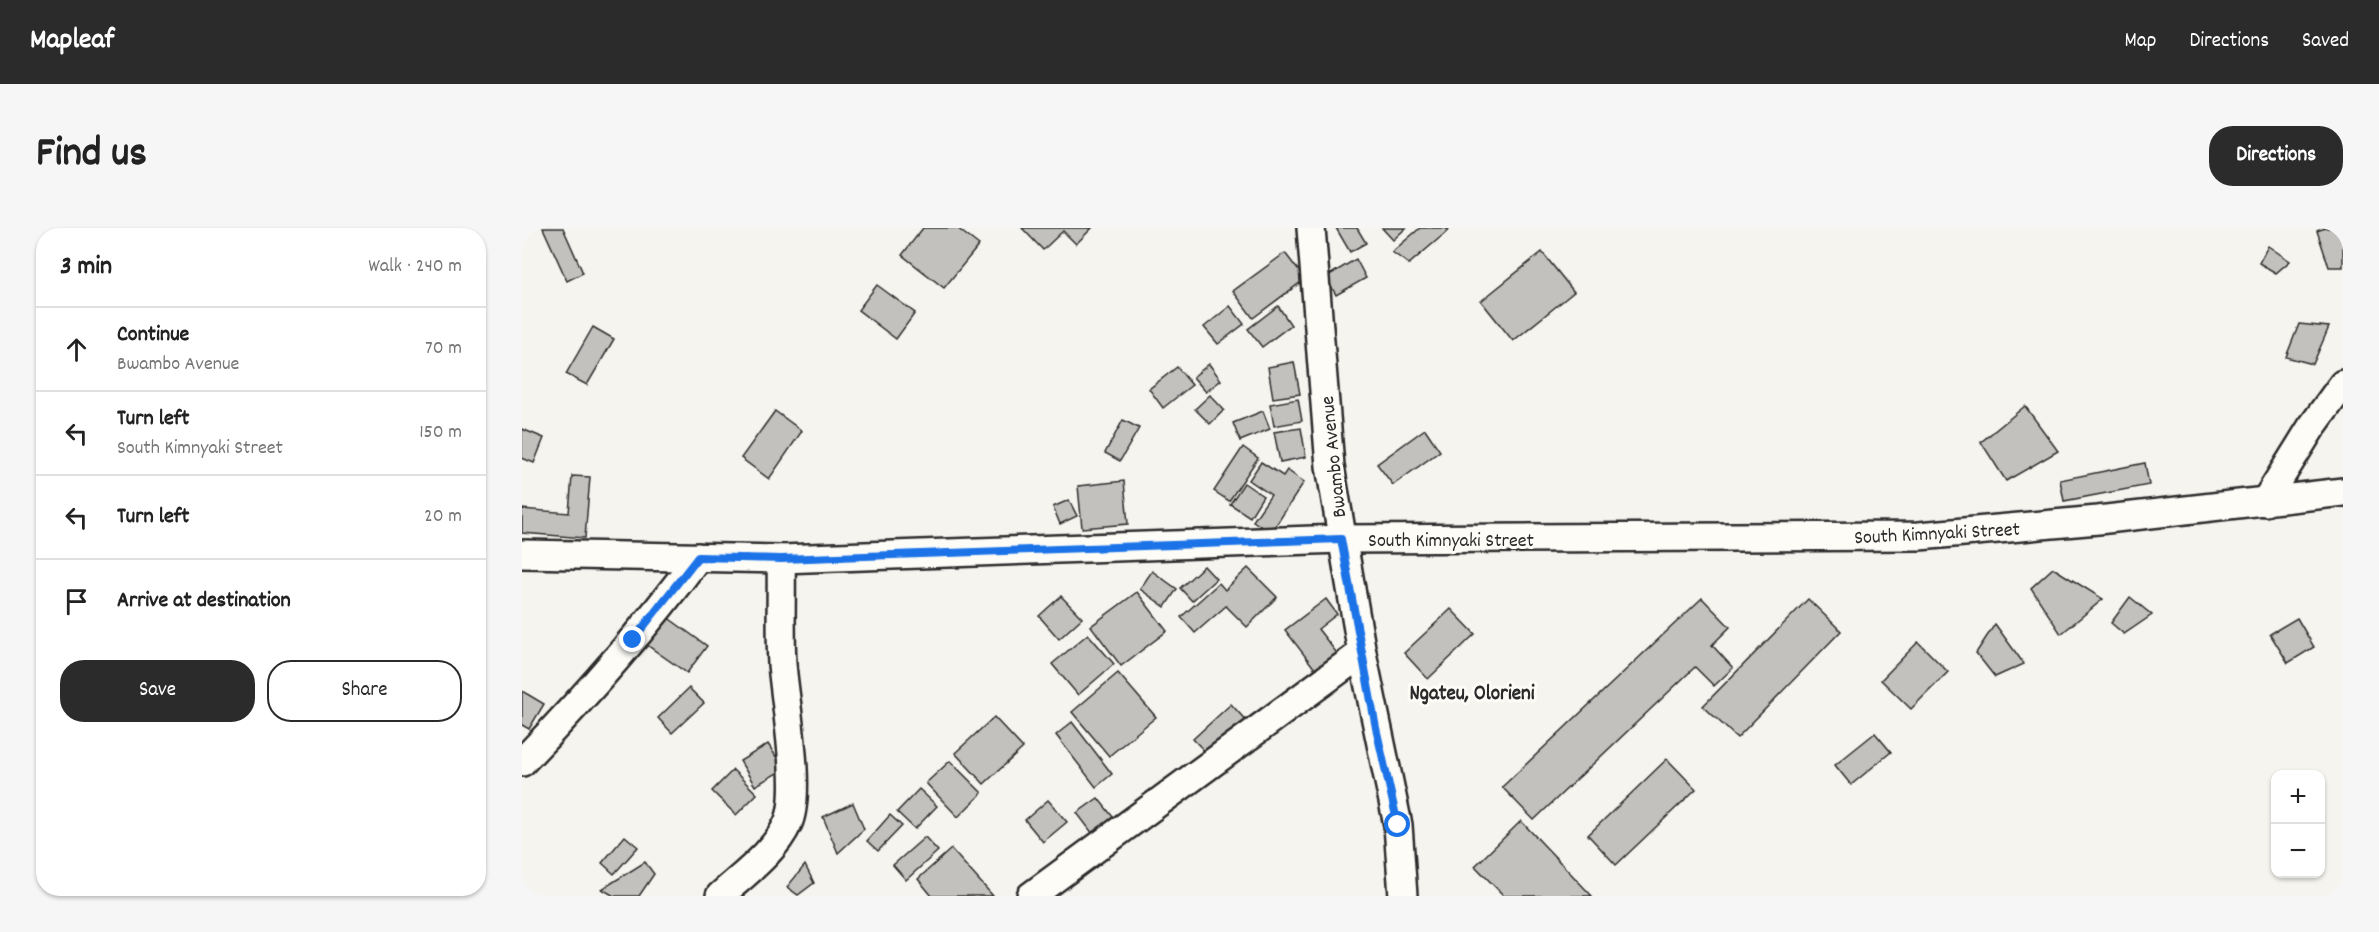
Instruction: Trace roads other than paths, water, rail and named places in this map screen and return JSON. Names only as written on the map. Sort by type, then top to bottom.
[{"type":"street","name":"Bwambo Avenue","points":[[1311,228],[1330,466],[1376,728],[1398,825],[1403,896]]},
{"type":"street","points":[[2265,502],[2311,428],[2343,384]]},
{"type":"street","name":"South Kimnyaki Street","points":[[522,554],[781,559],[1341,539],[1919,536],[2098,520],[2343,492]]},
{"type":"street","points":[[522,762],[600,680],[698,557]]},
{"type":"street","points":[[720,896],[779,838],[789,822],[792,805],[792,771],[782,663],[781,559]]},
{"type":"street","points":[[1031,896],[1362,653]]},
{"type":"district","name":"Ngateu, Olorieni","points":[[1472,692]]}]
